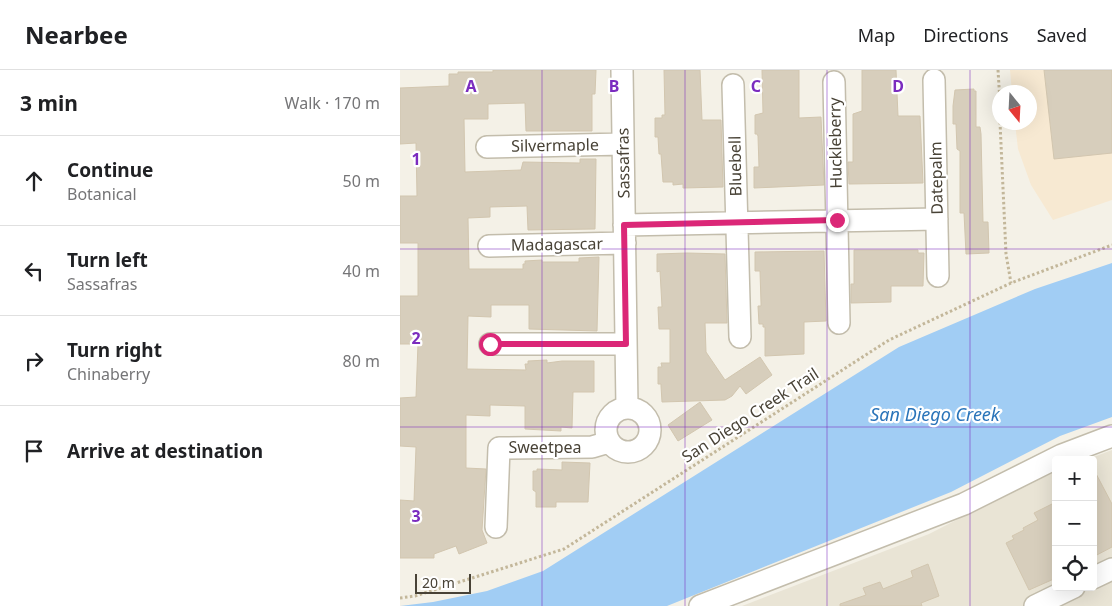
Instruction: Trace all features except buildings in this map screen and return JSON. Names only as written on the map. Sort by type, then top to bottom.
[{"type":"street","name":"Sassafras","points":[[622,70],[628,407]]},
{"type":"street","name":"Datepalm","points":[[934,80],[938,276]]},
{"type":"street","name":"Huckleberry","points":[[834,82],[839,323]]},
{"type":"street","name":"Bluebell","points":[[733,85],[740,337]]},
{"type":"street","name":"Silvermaple","points":[[487,147],[623,144]]},
{"type":"street","name":"Madagascar","points":[[489,246],[736,222],[937,219]]},
{"type":"street","points":[[490,344],[626,344]]},
{"type":"street","points":[[628,407],[639,409],[648,417],[651,428],[649,440],[641,449],[629,452],[618,450],[609,442],[606,431],[608,419],[616,410],[628,407]]},
{"type":"street","points":[[700,606],[964,504],[1062,455],[1112,436]]},
{"type":"street","name":"Sweetpea","points":[[496,527],[499,448],[592,447],[609,442]]},
{"type":"street","points":[[1097,576],[1112,569]]},
{"type":"street","points":[[1035,606],[1066,591]]},
{"type":"path","points":[[998,70],[999,85]]},
{"type":"path","points":[[1000,130],[1006,254],[1011,282]]},
{"type":"path","name":"San Diego Creek Trail","points":[[400,598],[415,596],[564,549],[888,340],[1011,282],[1112,245]]},
{"type":"shaded area","points":[[1010,70],[1112,70],[1112,200],[1053,220],[1031,185],[1018,149],[1016,130],[1037,130],[1037,85],[1011,85]]},
{"type":"shaded area","points":[[1112,450],[1112,606],[742,606],[929,534],[1031,482],[1052,474],[1052,591],[1097,591],[1096,456]]},
{"type":"water","name":"San Diego Creek","points":[[1112,263],[1112,417],[1060,436],[951,492],[667,606],[400,606],[433,602],[487,591],[543,571],[899,347],[1035,289]]},
{"type":"route","points":[[490,344],[626,344],[624,225],[837,220]]}]
